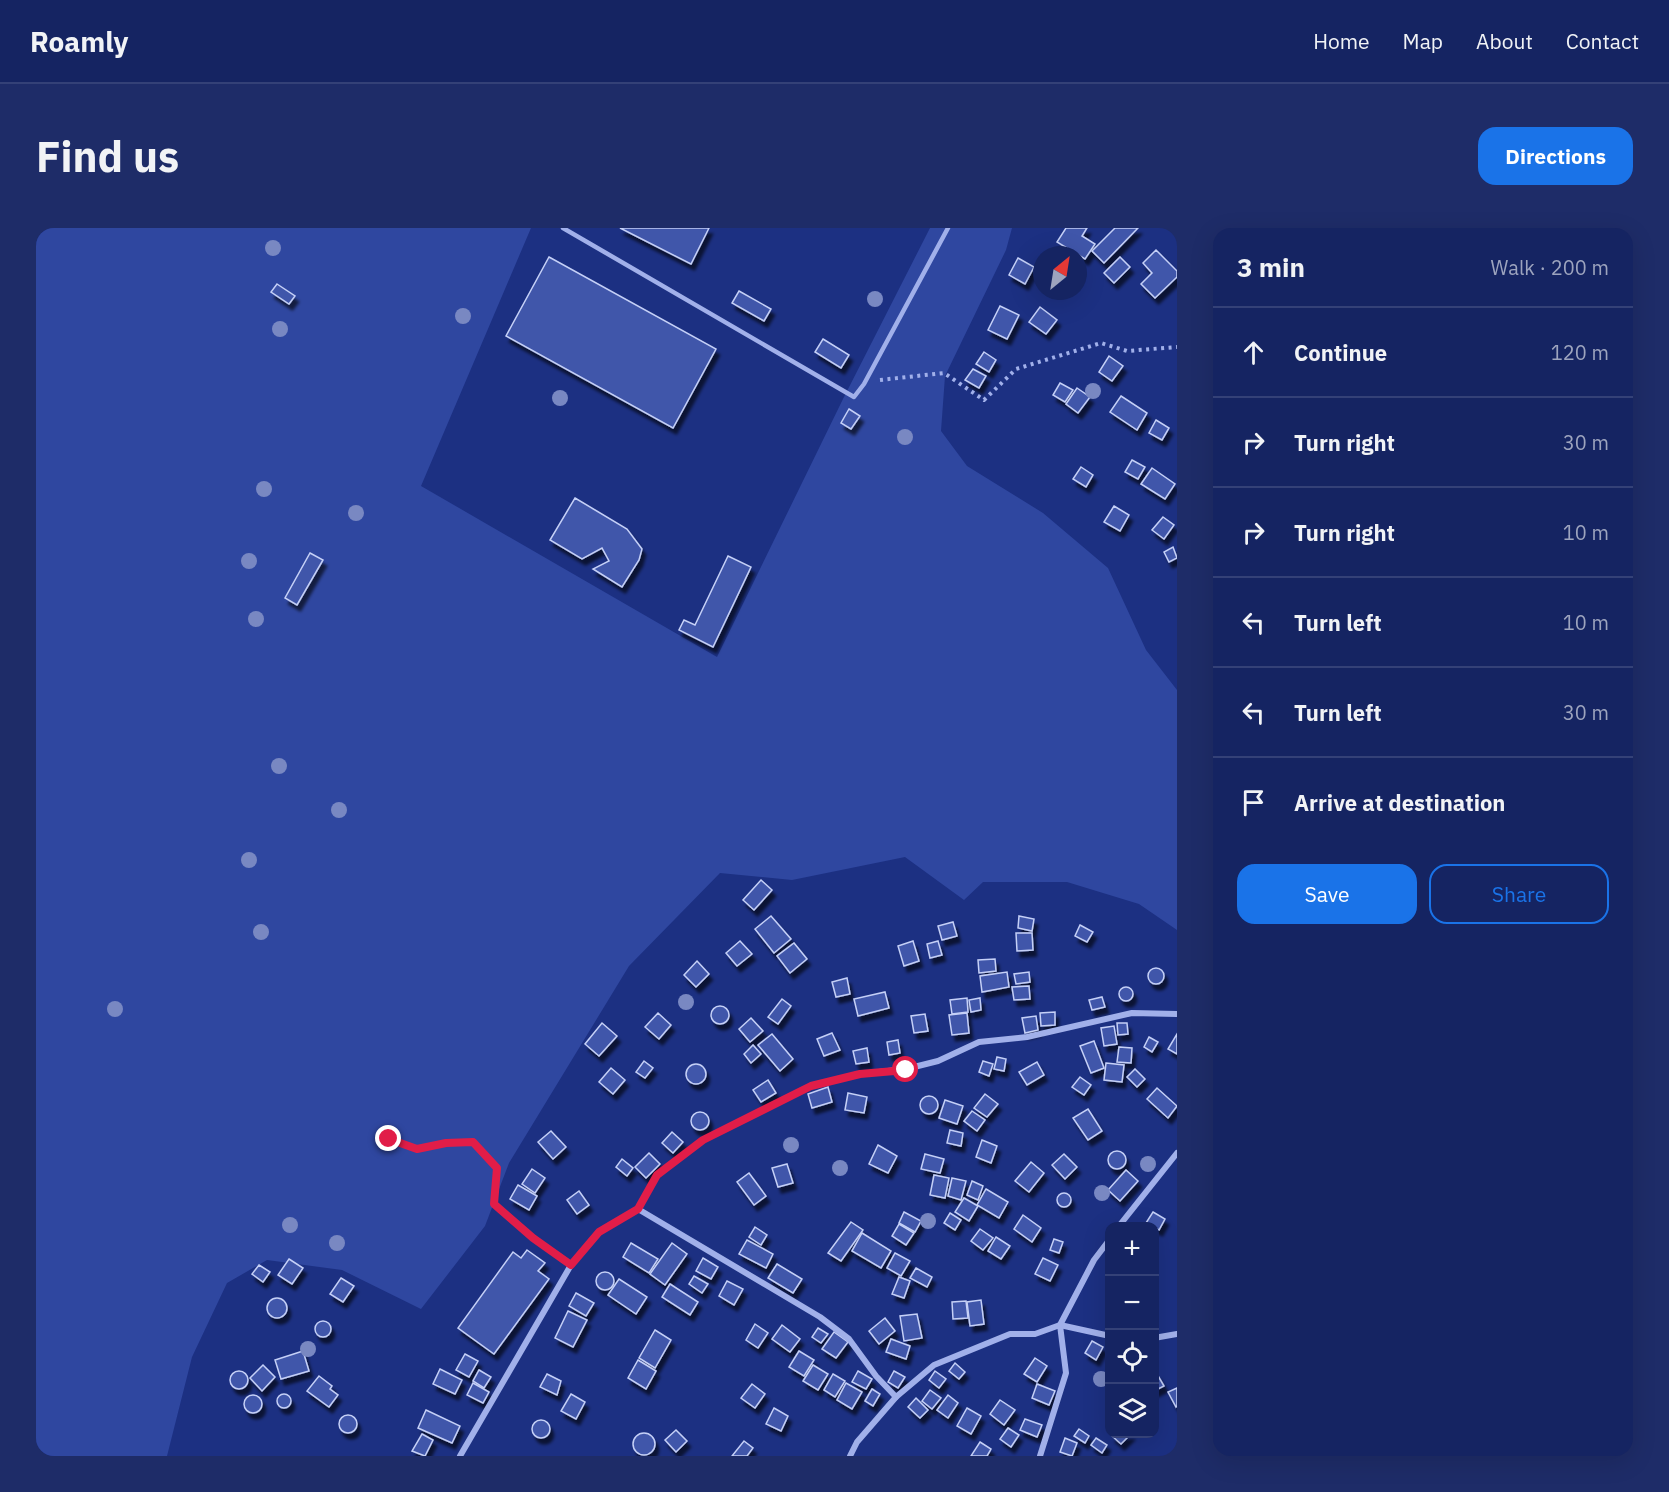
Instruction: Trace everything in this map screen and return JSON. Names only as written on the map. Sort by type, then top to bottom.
[{"type":"street","points":[[460,1456],[571,1265],[599,1232],[638,1209],[657,1175],[703,1140],[811,1086],[860,1074],[906,1070],[938,1061],[979,1042],[1027,1037],[1132,1013],[1177,1014]]},
{"type":"street","points":[[1123,1222],[1177,1153]]},
{"type":"street","points":[[638,1209],[820,1317],[849,1339],[876,1376],[896,1397]]},
{"type":"street","points":[[1040,1456],[1066,1373],[1060,1324],[1094,1260],[1105,1246]]},
{"type":"street","points":[[850,1456],[857,1442],[896,1397],[934,1365],[1010,1334],[1035,1334],[1060,1324],[1105,1335]]},
{"type":"street","points":[[1159,1337],[1177,1334]]},
{"type":"lane","points":[[563,228],[854,397],[864,384],[948,228]]},
{"type":"path","points":[[864,384],[890,378],[944,373],[984,400],[1017,369],[1101,343],[1127,351],[1177,347]]},
{"type":"path","points":[[389,1139],[417,1149],[446,1143],[473,1142],[497,1168],[494,1204],[533,1238],[571,1265]]},
{"type":"shaded area","points":[[36,228],[531,228],[421,486],[717,657],[843,399],[930,228],[1012,228],[1006,250],[945,376],[941,431],[967,466],[1043,513],[1108,568],[1146,650],[1177,690],[1177,930],[1139,904],[1067,882],[983,882],[964,900],[905,857],[792,880],[720,873],[629,966],[509,1163],[485,1226],[421,1309],[342,1270],[267,1260],[227,1283],[192,1357],[167,1456],[36,1456]]},
{"type":"building","points":[[620,228],[709,228],[691,264]]},
{"type":"building","points":[[1066,228],[1087,228],[1082,236],[1095,244],[1087,256],[1087,246],[1064,246],[1057,242]]},
{"type":"building","points":[[1115,228],[1138,228],[1104,263],[1092,251]]},
{"type":"building","points":[[1156,250],[1177,271],[1177,277],[1155,298],[1141,284],[1152,273],[1143,263]]},
{"type":"building","points":[[549,257],[716,349],[673,428],[506,336]]},
{"type":"building","points":[[1120,257],[1130,267],[1114,283],[1104,273]]},
{"type":"building","points":[[1018,258],[1033,266],[1025,284],[1009,275]]},
{"type":"building","points":[[277,284],[295,296],[289,304],[271,292]]},
{"type":"building","points":[[739,291],[771,309],[764,321],[732,303]]},
{"type":"building","points":[[1000,306],[1019,315],[1007,339],[988,330]]},
{"type":"building","points":[[1040,307],[1057,320],[1046,334],[1029,322]]},
{"type":"building","points":[[823,339],[849,355],[841,368],[815,352]]},
{"type":"building","points":[[984,352],[996,360],[989,372],[976,364]]},
{"type":"building","points":[[1109,356],[1123,366],[1112,381],[1099,372]]},
{"type":"building","points":[[973,369],[986,376],[979,388],[965,380]]},
{"type":"building","points":[[1060,383],[1073,390],[1065,402],[1053,395]]},
{"type":"building","points":[[1077,388],[1090,397],[1078,413],[1066,404]]},
{"type":"building","points":[[1121,396],[1147,413],[1137,430],[1110,412]]},
{"type":"building","points":[[849,409],[860,416],[851,429],[841,423]]},
{"type":"building","points":[[1156,420],[1169,428],[1162,440],[1149,433]]},
{"type":"building","points":[[1132,460],[1145,467],[1138,479],[1125,472]]},
{"type":"building","points":[[1081,467],[1093,475],[1086,487],[1073,479]]},
{"type":"building","points":[[1152,468],[1175,484],[1165,499],[1141,484]]},
{"type":"building","points":[[575,498],[627,529],[642,549],[639,560],[622,587],[593,569],[609,561],[602,548],[582,559],[550,540]]},
{"type":"building","points":[[1114,506],[1129,515],[1120,531],[1104,522]]},
{"type":"building","points":[[1163,517],[1174,525],[1164,539],[1152,530]]},
{"type":"building","points":[[1173,547],[1177,558],[1169,562],[1164,552]]},
{"type":"building","points":[[310,553],[323,560],[297,605],[285,598]]},
{"type":"building","points":[[728,556],[751,567],[713,647],[679,630],[684,620],[695,625]]},
{"type":"building","points":[[761,880],[772,890],[754,910],[743,900]]},
{"type":"building","points":[[771,916],[791,939],[774,953],[755,929]]},
{"type":"building","points":[[1019,916],[1034,919],[1032,931],[1018,928]]},
{"type":"building","points":[[953,922],[957,936],[942,940],[938,926]]},
{"type":"building","points":[[1080,925],[1093,932],[1087,942],[1075,936]]},
{"type":"building","points":[[1016,933],[1032,933],[1033,950],[1017,951]]},
{"type":"building","points":[[740,941],[752,954],[737,966],[726,953]]},
{"type":"building","points":[[913,941],[919,961],[904,966],[898,946]]},
{"type":"building","points":[[938,941],[942,955],[930,958],[927,944]]},
{"type":"building","points":[[794,943],[807,959],[790,973],[777,956]]},
{"type":"building","points":[[995,959],[996,971],[979,973],[978,960]]},
{"type":"building","points":[[697,961],[709,974],[696,987],[684,975]]},
{"type":"building","points":[[1156,968],[1164,976],[1156,984],[1148,976]]},
{"type":"building","points":[[1007,972],[1009,987],[982,992],[980,976]]},
{"type":"building","points":[[1029,972],[1030,982],[1016,984],[1014,974]]},
{"type":"building","points":[[847,978],[850,994],[836,997],[832,982]]},
{"type":"building","points":[[1029,986],[1030,999],[1014,1000],[1012,987]]},
{"type":"building","points":[[1123,987],[1129,987],[1133,994],[1129,1001],[1123,1001],[1119,997],[1119,991]]},
{"type":"building","points":[[885,992],[889,1008],[858,1016],[854,999]]},
{"type":"building","points":[[1102,997],[1105,1007],[1092,1010],[1089,1000]]},
{"type":"building","points":[[967,998],[968,1012],[952,1014],[950,1000]]},
{"type":"building","points":[[980,998],[981,1010],[971,1012],[969,1000]]},
{"type":"building","points":[[782,999],[791,1006],[778,1024],[768,1017]]},
{"type":"building","points":[[720,1006],[726,1009],[729,1015],[726,1021],[720,1024],[714,1021],[711,1015],[714,1009]]},
{"type":"building","points":[[1055,1012],[1055,1025],[1041,1026],[1040,1013]]},
{"type":"building","points":[[658,1013],[671,1025],[659,1039],[645,1027]]},
{"type":"building","points":[[967,1013],[969,1033],[952,1035],[949,1015]]},
{"type":"building","points":[[925,1014],[928,1031],[914,1033],[911,1016]]},
{"type":"building","points":[[1036,1016],[1038,1030],[1025,1033],[1022,1018]]},
{"type":"building","points":[[751,1018],[763,1031],[750,1042],[739,1029]]},
{"type":"building","points":[[602,1023],[617,1036],[599,1056],[585,1044]]},
{"type":"building","points":[[1117,1023],[1127,1023],[1128,1034],[1118,1035]]},
{"type":"building","points":[[1114,1026],[1117,1044],[1104,1046],[1101,1028]]},
{"type":"building","points":[[832,1033],[840,1050],[824,1056],[817,1039]]},
{"type":"building","points":[[772,1034],[793,1059],[780,1071],[758,1045]]},
{"type":"building","points":[[1177,1034],[1177,1054],[1168,1049]]},
{"type":"building","points":[[1149,1037],[1158,1042],[1152,1052],[1144,1047]]},
{"type":"building","points":[[898,1040],[900,1053],[889,1055],[887,1042]]},
{"type":"building","points":[[1094,1041],[1104,1068],[1091,1073],[1080,1046]]},
{"type":"building","points":[[753,1045],[761,1054],[751,1063],[744,1054]]},
{"type":"building","points":[[1119,1047],[1132,1048],[1131,1063],[1117,1062]]},
{"type":"building","points":[[867,1048],[869,1062],[856,1064],[853,1051]]},
{"type":"building","points":[[997,1057],[1006,1059],[1004,1071],[994,1069]]},
{"type":"building","points":[[644,1061],[653,1068],[645,1078],[636,1072]]},
{"type":"building","points":[[983,1061],[993,1064],[989,1076],[979,1072]]},
{"type":"building","points":[[1037,1062],[1044,1075],[1027,1085],[1019,1072]]},
{"type":"building","points":[[1106,1063],[1124,1065],[1122,1082],[1104,1080]]},
{"type":"building","points":[[696,1064],[703,1067],[706,1074],[703,1081],[696,1084],[689,1081],[686,1074],[689,1067]]},
{"type":"building","points":[[611,1068],[625,1080],[613,1094],[599,1082]]},
{"type":"building","points":[[1135,1069],[1145,1079],[1137,1087],[1127,1077]]},
{"type":"building","points":[[1080,1077],[1091,1085],[1084,1095],[1072,1087]]},
{"type":"building","points":[[768,1080],[776,1093],[761,1102],[753,1090]]},
{"type":"building","points":[[828,1087],[832,1102],[812,1108],[808,1094]]},
{"type":"building","points":[[1157,1088],[1177,1106],[1168,1118],[1147,1099]]},
{"type":"building","points":[[848,1093],[867,1097],[864,1113],[845,1110]]},
{"type":"building","points":[[985,1094],[998,1104],[987,1117],[974,1108]]},
{"type":"building","points":[[925,1096],[933,1096],[938,1101],[936,1112],[925,1114],[920,1109],[920,1101]]},
{"type":"building","points":[[945,1100],[963,1106],[957,1124],[939,1118]]},
{"type":"building","points":[[1088,1109],[1102,1131],[1088,1140],[1073,1118]]},
{"type":"building","points":[[972,1111],[985,1120],[977,1131],[964,1121]]},
{"type":"building","points":[[696,1112],[704,1112],[709,1117],[707,1128],[696,1130],[691,1125],[691,1117]]},
{"type":"building","points":[[950,1130],[963,1133],[961,1146],[947,1143]]},
{"type":"building","points":[[551,1131],[566,1147],[553,1159],[538,1142]]},
{"type":"building","points":[[672,1132],[683,1142],[673,1153],[662,1143]]},
{"type":"building","points":[[982,1140],[997,1146],[991,1163],[976,1157]]},
{"type":"building","points":[[878,1145],[897,1156],[888,1173],[869,1164]]},
{"type":"building","points":[[1117,1151],[1125,1156],[1126,1160],[1121,1168],[1117,1169],[1109,1164],[1108,1160],[1113,1152]]},
{"type":"building","points":[[649,1153],[660,1164],[646,1178],[635,1167]]},
{"type":"building","points":[[925,1154],[944,1159],[940,1173],[921,1169]]},
{"type":"building","points":[[1064,1154],[1077,1167],[1065,1179],[1052,1165]]},
{"type":"building","points":[[622,1159],[633,1168],[627,1176],[616,1167]]},
{"type":"building","points":[[1031,1162],[1044,1173],[1029,1192],[1015,1181]]},
{"type":"building","points":[[787,1164],[793,1183],[778,1187],[772,1168]]},
{"type":"building","points":[[532,1169],[545,1178],[535,1193],[522,1184]]},
{"type":"building","points":[[1126,1170],[1138,1181],[1120,1201],[1108,1190]]},
{"type":"building","points":[[749,1173],[766,1196],[754,1205],[737,1182]]},
{"type":"building","points":[[934,1175],[949,1178],[945,1198],[930,1195]]},
{"type":"building","points":[[952,1178],[966,1181],[961,1200],[948,1196]]},
{"type":"building","points":[[972,1181],[983,1186],[978,1200],[967,1195]]},
{"type":"building","points":[[518,1185],[537,1196],[529,1210],[510,1199]]},
{"type":"building","points":[[986,1189],[1008,1202],[999,1218],[977,1205]]},
{"type":"building","points":[[579,1191],[589,1205],[577,1214],[567,1200]]},
{"type":"building","points":[[1064,1193],[1069,1195],[1071,1200],[1069,1205],[1064,1207],[1059,1205],[1057,1200],[1059,1195]]},
{"type":"building","points":[[964,1198],[978,1206],[969,1221],[955,1212]]},
{"type":"building","points":[[904,1212],[921,1221],[915,1232],[899,1223]]},
{"type":"building","points":[[1153,1212],[1165,1219],[1159,1230],[1159,1222],[1147,1222]]},
{"type":"building","points":[[950,1213],[961,1220],[955,1230],[944,1223]]},
{"type":"building","points":[[1023,1215],[1041,1228],[1032,1242],[1014,1229]]},
{"type":"building","points":[[851,1222],[863,1230],[841,1261],[828,1253]]},
{"type":"building","points":[[899,1224],[914,1233],[906,1245],[892,1236]]},
{"type":"building","points":[[755,1227],[767,1235],[761,1245],[749,1237]]},
{"type":"building","points":[[980,1229],[993,1238],[983,1250],[971,1241]]},
{"type":"building","points":[[862,1233],[891,1251],[881,1268],[852,1251]]},
{"type":"building","points":[[996,1237],[1010,1246],[1001,1259],[988,1251]]},
{"type":"building","points":[[1054,1239],[1063,1242],[1059,1253],[1050,1250]]},
{"type":"building","points":[[747,1240],[773,1254],[766,1268],[739,1254]]},
{"type":"building","points":[[631,1243],[658,1259],[649,1273],[623,1257]]},
{"type":"building","points":[[672,1243],[687,1254],[665,1285],[650,1274]]},
{"type":"building","points":[[527,1250],[545,1263],[538,1271],[549,1279],[494,1354],[458,1328],[513,1252],[521,1258]]},
{"type":"building","points":[[895,1253],[910,1261],[901,1276],[887,1268]]},
{"type":"building","points":[[703,1258],[718,1267],[711,1279],[696,1271]]},
{"type":"building","points":[[1043,1258],[1058,1265],[1050,1281],[1035,1274]]},
{"type":"building","points":[[289,1259],[303,1268],[292,1284],[278,1275]]},
{"type":"building","points":[[777,1264],[802,1279],[793,1293],[768,1278]]},
{"type":"building","points":[[259,1265],[270,1272],[263,1282],[252,1274]]},
{"type":"building","points":[[916,1268],[932,1277],[927,1287],[910,1278]]},
{"type":"building","points":[[605,1272],[611,1275],[614,1281],[611,1287],[605,1290],[599,1287],[596,1281],[599,1275]]},
{"type":"building","points":[[694,1276],[708,1284],[702,1293],[689,1284]]},
{"type":"building","points":[[899,1277],[910,1281],[904,1298],[892,1294]]},
{"type":"building","points":[[341,1278],[354,1286],[343,1302],[330,1294]]},
{"type":"building","points":[[619,1279],[647,1297],[636,1314],[608,1295]]},
{"type":"building","points":[[727,1281],[743,1289],[734,1305],[719,1296]]},
{"type":"building","points":[[670,1284],[698,1302],[690,1315],[662,1297]]},
{"type":"building","points":[[576,1293],[594,1303],[586,1316],[569,1306]]},
{"type":"building","points":[[277,1298],[284,1301],[287,1308],[284,1315],[277,1318],[270,1315],[267,1308],[270,1301]]},
{"type":"building","points":[[981,1300],[984,1324],[970,1326],[967,1302]]},
{"type":"building","points":[[966,1301],[968,1318],[953,1319],[952,1302]]},
{"type":"building","points":[[568,1311],[587,1320],[573,1347],[555,1338]]},
{"type":"building","points":[[917,1314],[922,1338],[904,1341],[900,1316]]},
{"type":"building","points":[[885,1318],[895,1331],[879,1344],[869,1331]]},
{"type":"building","points":[[320,1321],[326,1321],[331,1329],[329,1335],[320,1337],[315,1332],[315,1326]]},
{"type":"building","points":[[755,1324],[768,1333],[758,1348],[746,1340]]},
{"type":"building","points":[[782,1325],[800,1339],[790,1352],[772,1339]]},
{"type":"building","points":[[818,1328],[828,1334],[821,1343],[812,1337]]},
{"type":"building","points":[[655,1330],[671,1340],[655,1368],[639,1358]]},
{"type":"building","points":[[834,1332],[848,1342],[836,1358],[822,1349]]},
{"type":"building","points":[[891,1339],[910,1346],[906,1359],[886,1352]]},
{"type":"building","points":[[1092,1341],[1103,1347],[1096,1360],[1085,1353]]},
{"type":"building","points":[[303,1351],[309,1371],[281,1379],[275,1360]]},
{"type":"building","points":[[799,1351],[814,1360],[804,1376],[789,1367]]},
{"type":"building","points":[[465,1354],[478,1361],[469,1377],[456,1370]]},
{"type":"building","points":[[1035,1358],[1047,1366],[1037,1382],[1024,1374]]},
{"type":"building","points":[[638,1360],[656,1371],[646,1389],[628,1378]]},
{"type":"building","points":[[955,1363],[965,1372],[959,1379],[949,1371]]},
{"type":"building","points":[[263,1365],[275,1377],[262,1391],[250,1378]]},
{"type":"building","points":[[813,1365],[828,1374],[818,1390],[803,1381]]},
{"type":"building","points":[[440,1369],[462,1380],[455,1394],[433,1384]]},
{"type":"building","points":[[479,1370],[491,1377],[484,1388],[473,1381]]},
{"type":"building","points":[[235,1371],[243,1371],[248,1376],[246,1387],[235,1389],[230,1384],[230,1376]]},
{"type":"building","points":[[858,1371],[872,1379],[866,1389],[852,1382]]},
{"type":"building","points":[[894,1371],[905,1377],[898,1388],[888,1382]]},
{"type":"building","points":[[935,1371],[946,1379],[939,1388],[929,1380]]},
{"type":"building","points":[[547,1374],[561,1381],[557,1395],[540,1387]]},
{"type":"building","points":[[833,1374],[845,1381],[835,1397],[824,1390]]},
{"type":"building","points":[[319,1376],[332,1386],[330,1389],[338,1395],[329,1407],[307,1391]]},
{"type":"building","points":[[1159,1377],[1164,1386],[1159,1388]]},
{"type":"building","points":[[473,1383],[489,1392],[483,1403],[467,1395]]},
{"type":"building","points":[[846,1383],[862,1392],[852,1409],[837,1400]]},
{"type":"building","points":[[752,1384],[765,1394],[755,1408],[741,1398]]},
{"type":"building","points":[[1037,1384],[1055,1391],[1049,1405],[1032,1398]]},
{"type":"building","points":[[1177,1388],[1177,1406],[1176,1407],[1168,1392]]},
{"type":"building","points":[[872,1389],[880,1394],[873,1406],[865,1401]]},
{"type":"building","points":[[930,1390],[941,1398],[932,1409],[922,1401]]},
{"type":"building","points":[[281,1394],[287,1394],[291,1401],[287,1408],[281,1408],[277,1404],[277,1398]]},
{"type":"building","points":[[571,1394],[585,1402],[576,1419],[561,1411]]},
{"type":"building","points":[[253,1395],[259,1398],[262,1404],[259,1410],[253,1413],[247,1410],[244,1404],[247,1398]]},
{"type":"building","points":[[948,1395],[958,1403],[948,1418],[937,1410]]},
{"type":"building","points":[[916,1398],[928,1410],[920,1418],[908,1407]]},
{"type":"building","points":[[1000,1400],[1015,1410],[1004,1425],[990,1414]]},
{"type":"building","points":[[774,1408],[788,1416],[781,1431],[766,1424]]},
{"type":"building","points":[[967,1408],[981,1416],[971,1434],[957,1426]]},
{"type":"building","points":[[426,1410],[460,1426],[452,1443],[418,1428]]},
{"type":"building","points":[[344,1415],[352,1415],[357,1420],[355,1431],[344,1433],[339,1428],[339,1420]]},
{"type":"building","points":[[1025,1419],[1042,1425],[1037,1437],[1020,1430]]},
{"type":"building","points":[[537,1420],[545,1420],[550,1425],[548,1436],[537,1438],[532,1433],[532,1425]]},
{"type":"building","points":[[1008,1428],[1019,1435],[1011,1447],[1000,1439]]},
{"type":"building","points":[[1079,1429],[1089,1436],[1085,1443],[1074,1436]]},
{"type":"building","points":[[676,1430],[687,1441],[676,1452],[665,1440]]},
{"type":"building","points":[[644,1433],[652,1436],[655,1444],[652,1452],[644,1455],[636,1452],[633,1444],[636,1436]]},
{"type":"building","points":[[422,1434],[433,1440],[425,1456],[412,1451]]},
{"type":"building","points":[[1065,1438],[1077,1443],[1072,1456],[1060,1452]]},
{"type":"building","points":[[1096,1438],[1107,1445],[1102,1453],[1091,1445]]},
{"type":"building","points":[[1114,1438],[1127,1438],[1121,1444]]},
{"type":"building","points":[[744,1441],[753,1448],[747,1456],[732,1456]]},
{"type":"building","points":[[980,1442],[991,1449],[987,1456],[971,1456]]},
{"type":"route","points":[[389,1139],[417,1149],[446,1143],[473,1142],[497,1168],[494,1204],[533,1238],[571,1265],[599,1232],[638,1209],[657,1175],[703,1140],[811,1086],[860,1074],[906,1070]]}]
